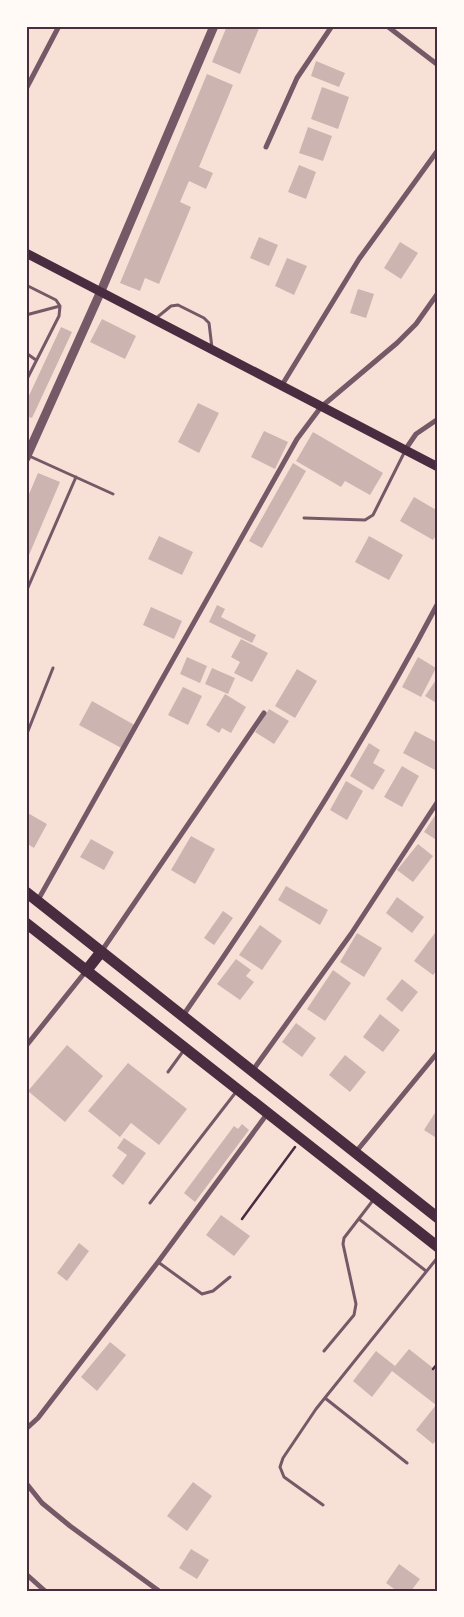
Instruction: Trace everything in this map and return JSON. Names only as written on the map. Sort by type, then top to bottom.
[{"type":"highway","points":[[26,892],[438,1218]]},
{"type":"highway","points":[[26,923],[438,1247]]},
{"type":"highway","points":[[86,972],[100,952]]},
{"type":"main road","points":[[26,253],[101,290],[438,467]]},
{"type":"street","points":[[26,88],[59,26]]},
{"type":"street","points":[[27,456],[29,441],[101,290],[214,26]]},
{"type":"street","points":[[266,148],[297,78],[332,26]]},
{"type":"street","points":[[386,26],[438,65]]},
{"type":"street","points":[[282,385],[359,259],[438,150]]},
{"type":"street","points":[[37,901],[297,439],[321,407],[397,343],[416,324],[438,293]]},
{"type":"street","points":[[404,450],[416,434],[438,419]]},
{"type":"street","points":[[182,1017],[263,900],[396,683],[438,603]]},
{"type":"street","points":[[100,952],[264,713]]},
{"type":"street","points":[[253,1071],[351,934],[438,801]]},
{"type":"street","points":[[26,1046],[86,972]]},
{"type":"street","points":[[355,1153],[438,1052]]},
{"type":"street","points":[[26,1429],[38,1418],[158,1262],[268,1114]]},
{"type":"street","points":[[26,1483],[42,1503],[70,1526],[159,1591]]},
{"type":"street","points":[[26,1574],[45,1591]]},
{"type":"lane","points":[[26,285],[56,300],[60,306],[59,316],[26,381]]},
{"type":"lane","points":[[156,319],[171,306],[178,305],[204,318],[209,323],[212,349]]},
{"type":"lane","points":[[26,315],[60,306]]},
{"type":"lane","points":[[26,353],[36,360]]},
{"type":"lane","points":[[304,518],[365,520],[373,515],[404,450]]},
{"type":"lane","points":[[27,456],[114,494]]},
{"type":"lane","points":[[26,592],[76,476]]},
{"type":"lane","points":[[26,736],[53,668]]},
{"type":"lane","points":[[168,1072],[186,1048]]},
{"type":"lane","points":[[150,1203],[237,1090]]},
{"type":"lane","points":[[324,1350],[354,1315],[356,1304],[343,1244],[344,1238],[375,1198]]},
{"type":"lane","points":[[359,1219],[426,1271]]},
{"type":"lane","points":[[323,1505],[284,1477],[280,1467],[283,1458],[325,1398],[438,1257]]},
{"type":"lane","points":[[158,1262],[202,1294],[213,1291],[230,1277]]},
{"type":"lane","points":[[325,1398],[408,1463]]},
{"type":"path","points":[[242,1219],[300,1140]]},
{"type":"path","points":[[433,1369],[438,1363]]},
{"type":"building","points":[[227,26],[260,26],[240,74],[212,62]]},
{"type":"building","points":[[316,61],[345,73],[339,87],[311,76]]},
{"type":"building","points":[[207,74],[233,85],[199,167],[213,173],[206,189],[189,181],[180,202],[191,207],[159,284],[145,278],[140,291],[120,283]]},
{"type":"building","points":[[322,87],[349,97],[338,129],[311,119]]},
{"type":"building","points":[[308,127],[332,136],[323,161],[299,153]]},
{"type":"building","points":[[299,165],[316,172],[306,199],[288,192]]},
{"type":"building","points":[[259,237],[278,245],[269,266],[250,258]]},
{"type":"building","points":[[400,242],[418,253],[401,279],[384,268]]},
{"type":"building","points":[[287,258],[307,266],[294,295],[275,286]]},
{"type":"building","points":[[358,289],[374,294],[366,318],[350,313]]},
{"type":"building","points":[[102,319],[136,336],[125,359],[90,342]]},
{"type":"building","points":[[61,327],[72,332],[32,418],[26,416],[26,402]]},
{"type":"building","points":[[198,403],[219,413],[199,453],[178,442]]},
{"type":"building","points":[[264,431],[288,442],[275,469],[251,457]]},
{"type":"building","points":[[313,432],[383,473],[370,495],[345,481],[341,487],[296,461]]},
{"type":"building","points":[[293,463],[306,471],[262,548],[249,541]]},
{"type":"building","points":[[38,473],[60,482],[26,562],[26,501]]},
{"type":"building","points":[[414,497],[438,511],[438,532],[433,540],[400,521]]},
{"type":"building","points":[[159,536],[193,552],[182,575],[148,559]]},
{"type":"building","points":[[369,536],[403,555],[389,580],[355,562]]},
{"type":"building","points":[[217,605],[225,609],[221,617],[256,635],[252,643],[209,622]]},
{"type":"building","points":[[151,607],[182,621],[174,639],[143,625]]},
{"type":"building","points":[[241,639],[268,653],[252,682],[234,673],[240,662],[231,657]]},
{"type":"building","points":[[187,657],[207,666],[200,683],[180,674]]},
{"type":"building","points":[[418,657],[436,668],[421,697],[402,687]]},
{"type":"building","points":[[212,668],[235,678],[228,694],[205,684]]},
{"type":"building","points":[[297,669],[317,681],[295,718],[275,706]]},
{"type":"building","points":[[438,677],[438,704],[425,696]]},
{"type":"building","points":[[183,687],[202,696],[188,725],[168,715]]},
{"type":"building","points":[[225,694],[246,707],[231,733],[222,728],[219,733],[206,725]]},
{"type":"building","points":[[92,701],[138,727],[125,750],[79,725]]},
{"type":"building","points":[[269,709],[289,721],[274,744],[255,732]]},
{"type":"building","points":[[415,731],[438,743],[438,765],[435,770],[403,753]]},
{"type":"building","points":[[369,743],[380,750],[373,763],[385,770],[373,790],[350,776]]},
{"type":"building","points":[[402,766],[419,776],[402,807],[384,797]]},
{"type":"building","points":[[346,781],[363,791],[347,820],[330,810]]},
{"type":"building","points":[[438,811],[438,841],[424,832]]},
{"type":"building","points":[[26,812],[47,824],[34,848],[26,843]]},
{"type":"building","points":[[191,836],[215,849],[195,884],[171,870]]},
{"type":"building","points":[[91,839],[114,852],[104,870],[80,857]]},
{"type":"building","points":[[418,844],[433,856],[413,882],[397,870]]},
{"type":"building","points":[[286,886],[328,910],[320,925],[278,900]]},
{"type":"building","points":[[397,897],[424,917],[412,933],[386,913]]},
{"type":"building","points":[[223,911],[233,918],[214,945],[204,938]]},
{"type":"building","points":[[260,925],[282,941],[262,970],[239,955]]},
{"type":"building","points":[[438,929],[438,969],[433,975],[414,961]]},
{"type":"building","points":[[357,933],[382,948],[364,977],[340,962]]},
{"type":"building","points":[[236,959],[251,970],[246,976],[254,982],[240,1000],[217,984]]},
{"type":"building","points":[[333,970],[351,983],[325,1021],[307,1009]]},
{"type":"building","points":[[402,979],[418,992],[402,1012],[386,999]]},
{"type":"building","points":[[380,1014],[400,1030],[383,1052],[363,1037]]},
{"type":"building","points":[[296,1023],[316,1038],[302,1057],[282,1042]]},
{"type":"building","points":[[67,1045],[103,1076],[65,1122],[28,1091]]},
{"type":"building","points":[[345,1055],[366,1072],[350,1092],[329,1075]]},
{"type":"building","points":[[128,1063],[187,1109],[159,1145],[131,1123],[120,1137],[88,1111]]},
{"type":"building","points":[[438,1108],[438,1139],[424,1130]]},
{"type":"building","points":[[242,1124],[249,1130],[195,1202],[184,1193],[234,1126],[238,1129]]},
{"type":"building","points":[[124,1138],[146,1153],[123,1185],[112,1176],[127,1155],[117,1148]]},
{"type":"building","points":[[221,1215],[250,1236],[234,1256],[206,1235]]},
{"type":"building","points":[[79,1243],[89,1251],[67,1281],[57,1273]]},
{"type":"building","points":[[110,1342],[126,1355],[97,1391],[81,1377]]},
{"type":"building","points":[[409,1349],[438,1372],[438,1438],[433,1444],[416,1430],[436,1405],[392,1371],[372,1397],[353,1381],[376,1351],[395,1366]]},
{"type":"building","points":[[193,1482],[212,1496],[187,1531],[167,1516]]},
{"type":"building","points":[[191,1549],[209,1560],[197,1579],[179,1568]]},
{"type":"building","points":[[399,1564],[420,1579],[411,1591],[397,1591],[386,1583]]}]
